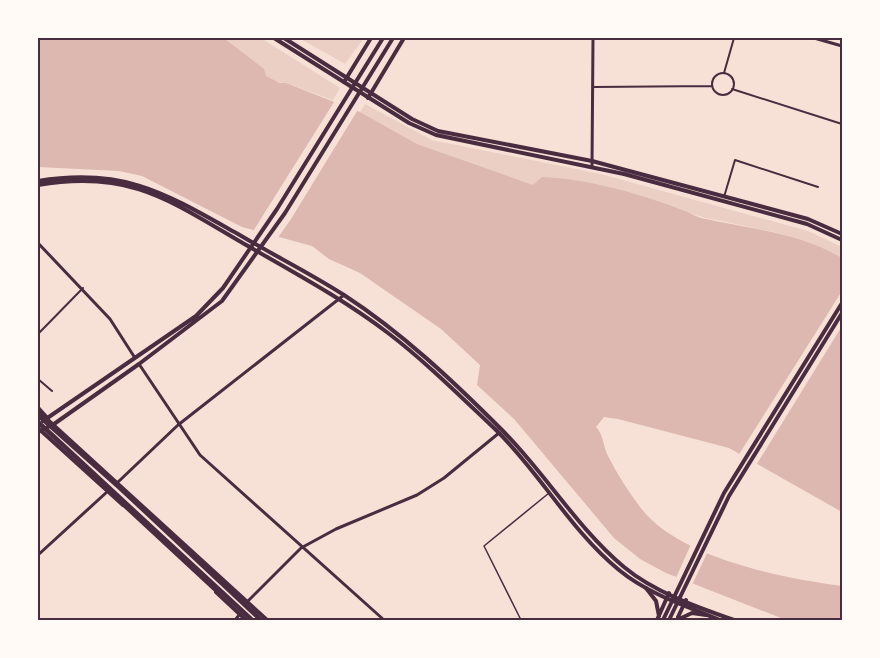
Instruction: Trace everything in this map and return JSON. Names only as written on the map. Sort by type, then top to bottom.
[{"type":"highway","points":[[38,415],[120,488],[261,621]]},
{"type":"highway","points":[[38,427],[246,617]]},
{"type":"highway","points":[[123,504],[193,572],[252,621]]},
{"type":"main road","points":[[274,38],[409,123],[436,135],[592,163],[807,224],[843,240]]},
{"type":"main road","points":[[284,38],[412,120],[438,131],[592,163],[808,219],[843,234]]},
{"type":"main road","points":[[344,82],[371,38]]},
{"type":"main road","points":[[38,427],[196,316],[238,267],[277,209],[383,38]]},
{"type":"main road","points":[[38,427],[54,424],[139,364],[222,301],[245,272],[291,203],[393,38]]},
{"type":"main road","points":[[368,98],[404,38]]},
{"type":"main road","points":[[38,183],[82,175],[112,178],[145,186],[194,210],[344,295],[431,363],[500,431],[618,561],[668,595],[720,621]]},
{"type":"main road","points":[[38,183],[82,179],[112,182],[143,189],[194,214],[340,299],[420,359],[500,431],[604,557],[646,588],[656,601],[658,618]]},
{"type":"main road","points":[[663,621],[724,493],[843,303]]},
{"type":"main road","points":[[669,621],[729,496],[843,313]]},
{"type":"main road","points":[[38,409],[267,621]]},
{"type":"main road","points":[[38,427],[123,504],[239,615],[246,617]]},
{"type":"main road","points":[[646,588],[668,595]]},
{"type":"main road","points":[[658,618],[668,595]]},
{"type":"main road","points":[[677,621],[685,603]]},
{"type":"main road","points":[[685,603],[734,621]]},
{"type":"main road","points":[[677,621],[688,614],[706,615]]},
{"type":"street","points":[[592,163],[593,38]]},
{"type":"street","points":[[724,73],[734,38]]},
{"type":"street","points":[[814,38],[843,46]]},
{"type":"street","points":[[712,86],[716,76],[724,73]]},
{"type":"street","points":[[724,73],[732,78],[732,89]]},
{"type":"street","points":[[594,87],[712,86],[720,94],[725,94],[732,89]]},
{"type":"street","points":[[732,89],[843,124]]},
{"type":"street","points":[[724,197],[735,160],[818,187]]},
{"type":"street","points":[[38,243],[110,319],[135,358]]},
{"type":"street","points":[[38,334],[83,288]]},
{"type":"street","points":[[118,482],[178,425],[344,295]]},
{"type":"street","points":[[139,364],[200,455],[384,621]]},
{"type":"street","points":[[38,379],[52,391]]},
{"type":"street","points":[[235,621],[247,602],[301,548],[336,529],[417,495],[444,478],[500,431]]},
{"type":"street","points":[[38,555],[108,491]]},
{"type":"lane","points":[[521,621],[484,546],[550,492]]},
{"type":"shaded area","points":[[38,38],[225,39],[264,69],[266,76],[360,112],[417,144],[533,185],[542,177],[559,178],[630,192],[701,218],[774,232],[809,242],[842,258],[842,512],[729,448],[618,419],[604,417],[596,427],[601,434],[608,456],[623,482],[640,507],[657,525],[679,540],[733,563],[790,577],[842,586],[842,620],[786,620],[666,573],[640,559],[614,538],[514,419],[477,385],[480,365],[441,329],[360,273],[329,259],[312,246],[242,227],[142,176],[119,171],[38,167]]},
{"type":"shaded area","points":[[215,38],[261,38],[340,88],[333,100],[278,82],[260,72]]},
{"type":"shaded area","points":[[299,38],[364,38],[345,64]]},
{"type":"shaded area","points":[[365,104],[432,140],[601,174],[808,231],[842,247],[842,258],[802,240],[700,216],[682,209],[533,186],[417,144],[360,112]]},
{"type":"pier","points":[[336,99],[359,108],[291,219],[277,239],[252,233]]},
{"type":"pier","points":[[842,291],[842,326],[755,467],[738,456]]},
{"type":"pier","points":[[692,542],[709,549],[691,587],[675,580]]}]
